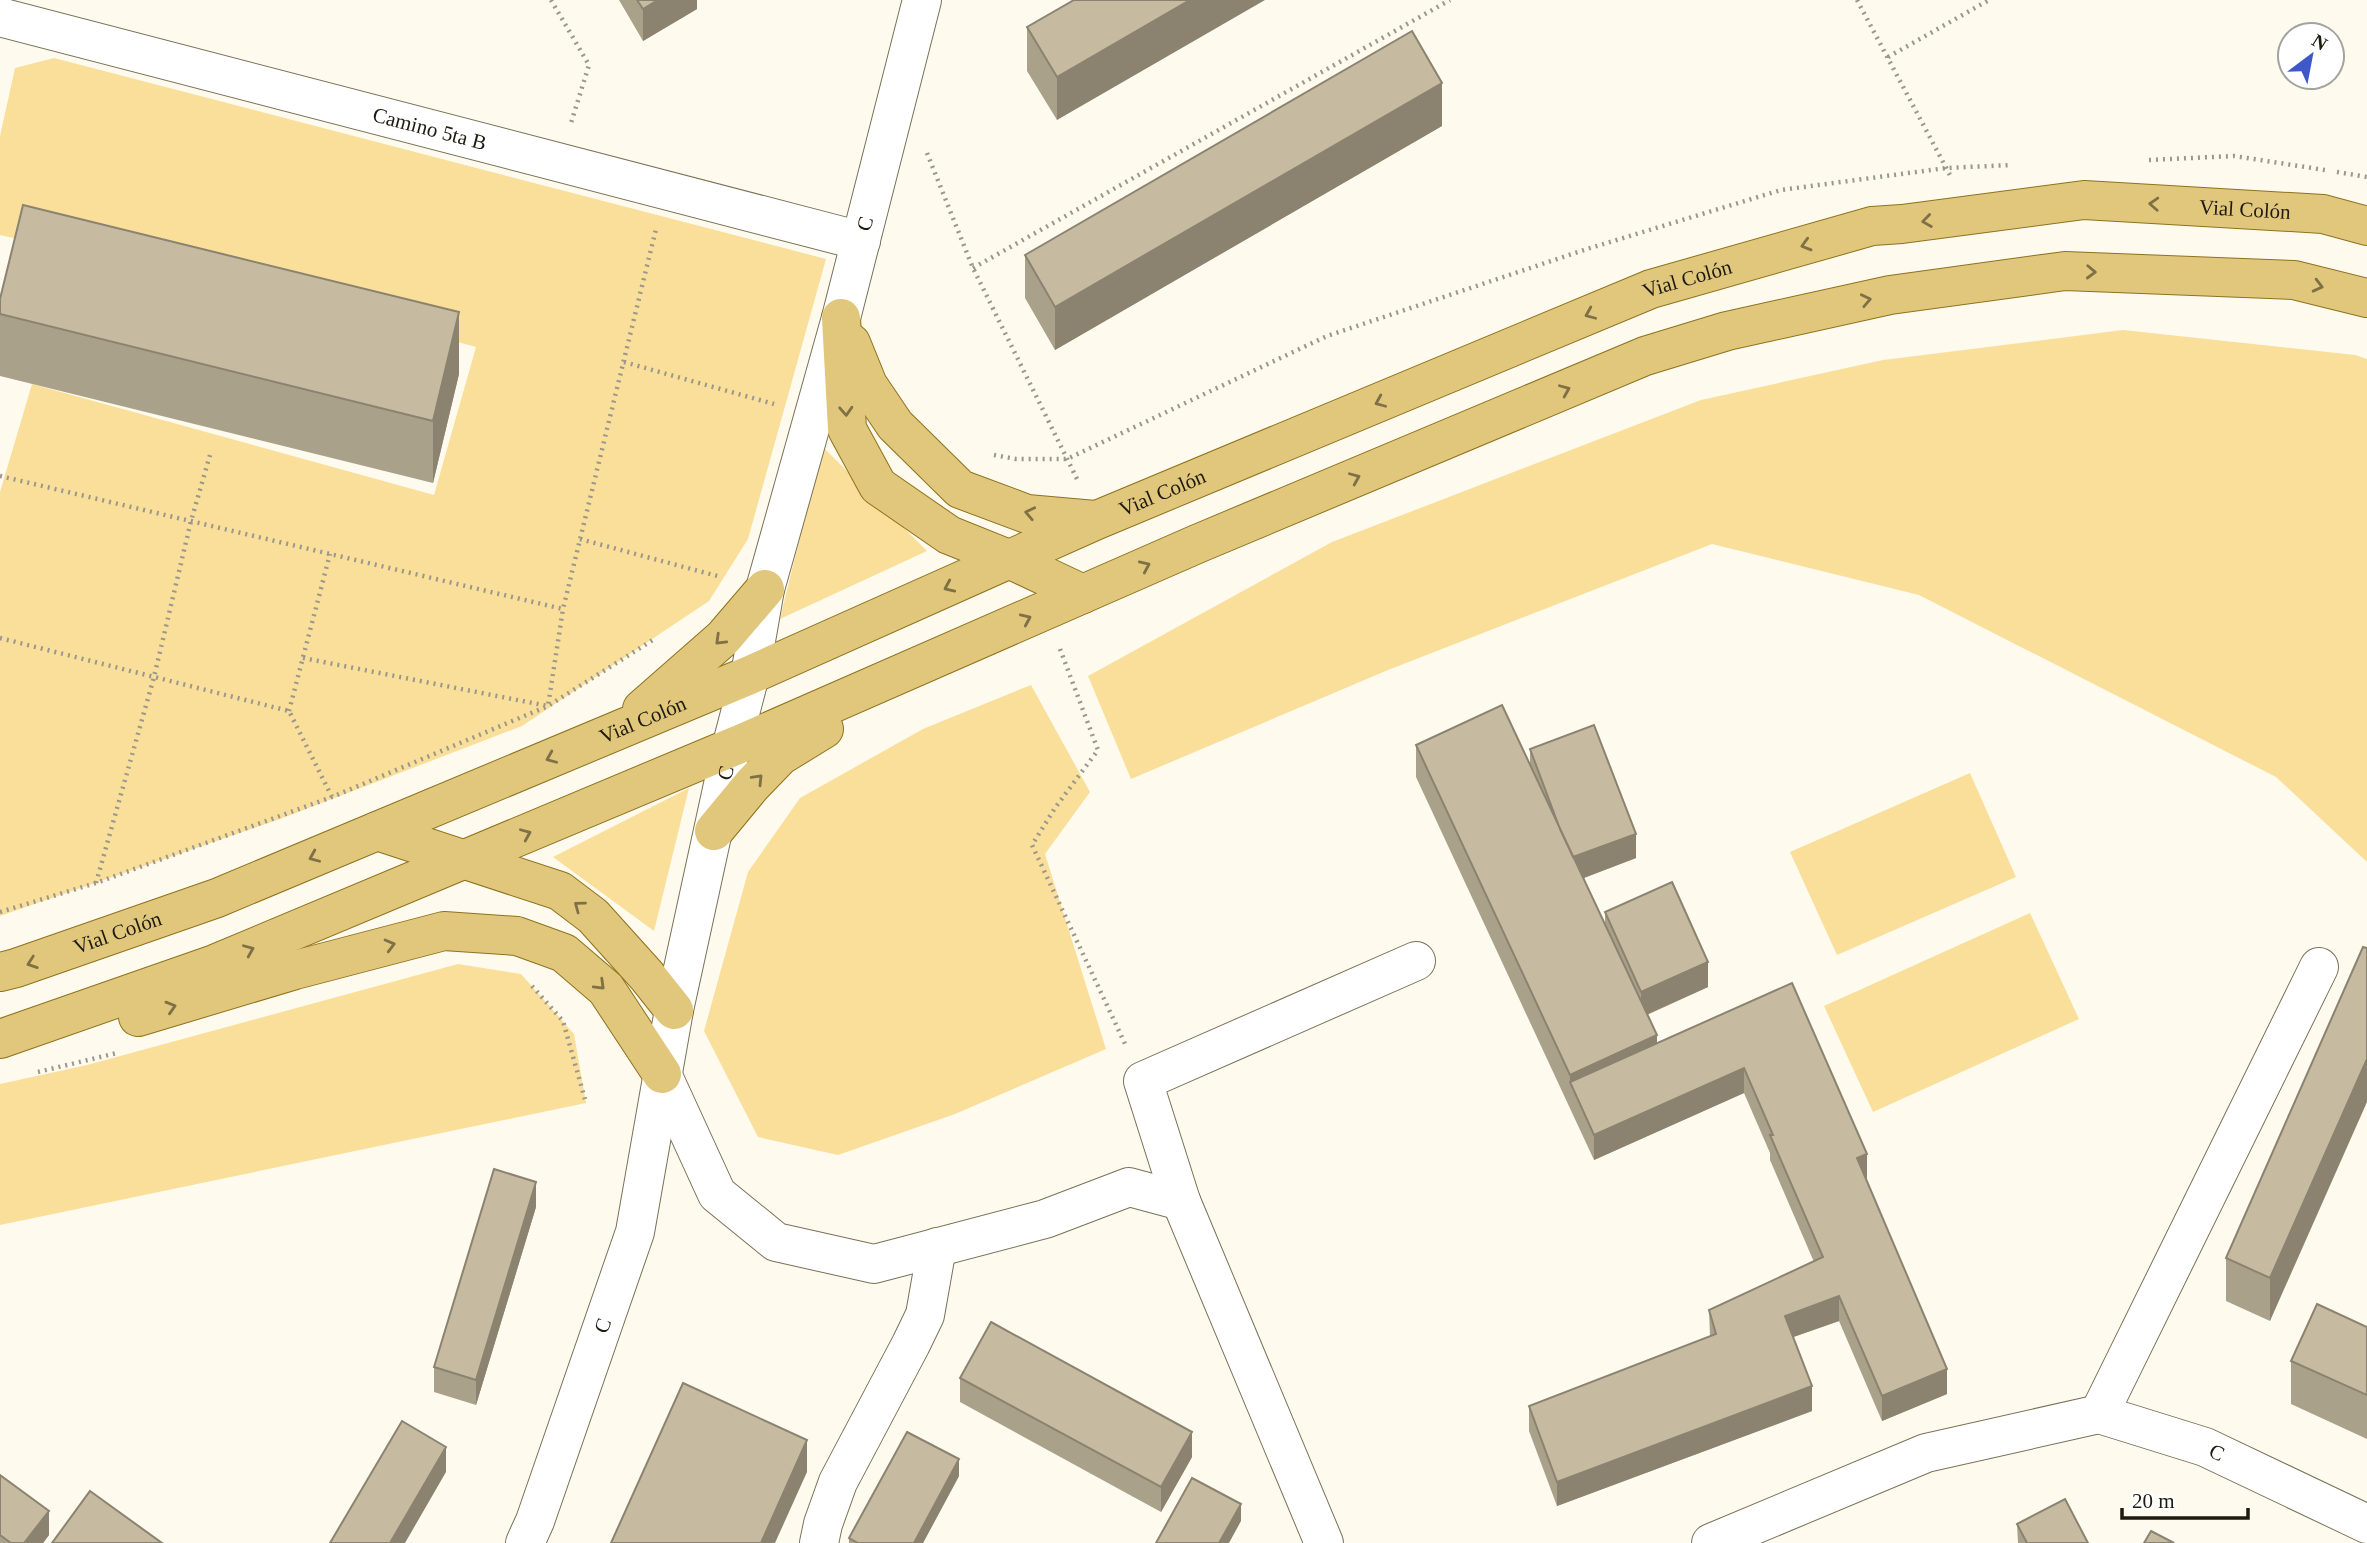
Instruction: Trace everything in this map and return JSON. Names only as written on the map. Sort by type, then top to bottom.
[{"type":"main road","name":"Vial Colón","points":[[0,972],[217,898],[750,675],[1097,520],[1651,289],[1872,226],[2084,200],[2323,214],[2367,226]]},
{"type":"main road","points":[[4,1038],[212,965],[731,748],[1197,544],[1644,356],[1727,331],[1890,295],[2065,271],[2294,280],[2367,298]]},
{"type":"main road","points":[[841,318],[868,385],[895,425],[960,489],[1027,514],[1097,520]]},
{"type":"main road","points":[[841,318],[847,429],[878,486],[949,535],[1011,560],[1083,594]]},
{"type":"main road","points":[[614,732],[723,638],[765,589]]},
{"type":"main road","points":[[714,831],[780,756],[941,656]]},
{"type":"main road","points":[[377,831],[560,891],[593,916],[674,1010]]},
{"type":"main road","points":[[4,1038],[138,1017],[295,970],[444,931],[517,936],[564,953],[606,989],[662,1074]]},
{"type":"street","name":"C","points":[[525,1543],[536,1521],[635,1232],[674,1010],[731,748],[750,675],[765,589],[841,318],[922,0]]},
{"type":"street","name":"Camino 5ta B","points":[[0,17],[861,242]]},
{"type":"street","points":[[1324,1543],[1181,1201],[1143,1081],[1416,961]]},
{"type":"street","points":[[1711,1543],[1926,1453],[2099,1414],[2319,967]]},
{"type":"street","points":[[662,1074],[717,1194],[776,1242],[874,1264],[1045,1220],[1129,1187],[1181,1201]]},
{"type":"street","points":[[819,1543],[838,1482],[925,1315],[937,1247]]},
{"type":"street","name":"C","points":[[2099,1414],[2205,1447],[2363,1530]]},
{"type":"path","points":[[551,0],[589,65],[559,162]]},
{"type":"path","points":[[973,268],[1450,0]]},
{"type":"path","points":[[1857,0],[1972,215]]},
{"type":"path","points":[[1888,57],[1989,0]]},
{"type":"path","points":[[923,144],[973,268],[1097,520]]},
{"type":"path","points":[[923,168],[928,155]]},
{"type":"path","points":[[2138,160],[2234,156],[2367,177]]},
{"type":"path","points":[[982,453],[1016,459],[1067,459],[1327,336],[1587,249],[1781,190],[1947,168],[2015,165]]},
{"type":"path","points":[[548,706],[563,609],[666,190]]},
{"type":"path","points":[[624,362],[814,415]]},
{"type":"path","points":[[96,883],[154,677],[191,521],[211,455]]},
{"type":"path","points":[[0,476],[563,609]]},
{"type":"path","points":[[580,539],[765,589]]},
{"type":"path","points":[[330,554],[289,711],[332,797]]},
{"type":"path","points":[[0,912],[96,883],[332,797],[548,706],[661,635]]},
{"type":"path","points":[[0,638],[289,711]]},
{"type":"path","points":[[1060,648],[1098,750],[1055,808],[1032,845],[1143,1081]]},
{"type":"path","points":[[303,659],[548,706]]},
{"type":"path","points":[[530,984],[563,1021],[586,1103]]},
{"type":"path","points":[[36,1073],[124,1052]]},
{"type":"shaded area","points":[[54,58],[826,259],[748,539],[709,601],[522,726],[280,819],[0,916],[0,492],[32,384],[434,495],[476,347],[362,316],[0,235],[0,136],[15,68]]},
{"type":"shaded area","points":[[2123,330],[2355,355],[2367,359],[2367,862],[2276,777],[1919,595],[1712,544],[1388,670],[1131,779],[1088,676],[1332,542],[1701,400],[1883,360]]},
{"type":"shaded area","points":[[822,446],[927,551],[780,619]]},
{"type":"shaded area","points":[[1031,685],[1090,792],[1045,854],[1106,1049],[955,1114],[838,1155],[758,1137],[704,1031],[748,872],[800,798],[923,729]]},
{"type":"shaded area","points":[[1970,773],[2016,877],[1837,955],[1790,852]]},
{"type":"shaded area","points":[[689,788],[654,931],[553,857]]},
{"type":"shaded area","points":[[2030,913],[2079,1019],[1873,1112],[1824,1006]]},
{"type":"shaded area","points":[[458,964],[521,974],[574,1034],[586,1103],[0,1225],[0,1084],[87,1065]]},
{"type":"building","points":[[637,0],[658,0],[643,9]]},
{"type":"building","points":[[1074,0],[1190,0],[1057,77],[1027,27]]},
{"type":"building","points":[[1412,31],[1442,83],[1055,307],[1025,255]]},
{"type":"building","points":[[23,205],[459,312],[433,421],[0,314],[0,299]]},
{"type":"building","points":[[1502,705],[1657,1035],[1570,1075],[1416,745]]},
{"type":"building","points":[[1594,725],[1636,834],[1573,857],[1530,749]]},
{"type":"building","points":[[1672,882],[1708,962],[1641,992],[1605,912]]},
{"type":"building","points":[[2363,947],[2367,948],[2367,1059],[2270,1278],[2226,1258]]},
{"type":"building","points":[[1792,983],[1867,1154],[1857,1158],[1947,1369],[1882,1396],[1839,1296],[1785,1316],[1812,1386],[1557,1482],[1529,1406],[1716,1334],[1709,1310],[1823,1257],[1744,1068],[1594,1135],[1570,1082]]},
{"type":"building","points":[[494,1169],[536,1182],[476,1380],[434,1367]]},
{"type":"building","points":[[2317,1304],[2367,1327],[2367,1395],[2291,1361]]},
{"type":"building","points":[[991,1322],[1192,1432],[1161,1487],[960,1378]]},
{"type":"building","points":[[683,1383],[807,1440],[761,1543],[611,1543]]},
{"type":"building","points":[[402,1421],[446,1447],[390,1543],[330,1543]]},
{"type":"building","points":[[907,1432],[959,1459],[914,1543],[858,1543],[849,1538]]},
{"type":"building","points":[[0,1475],[49,1511],[24,1543],[11,1543],[0,1535]]},
{"type":"building","points":[[1192,1478],[1241,1504],[1219,1543],[1156,1543]]},
{"type":"building","points":[[90,1491],[162,1543],[52,1543]]},
{"type":"building","points":[[2065,1499],[2088,1543],[2027,1543],[2017,1524]]},
{"type":"building","points":[[2151,1531],[2174,1543],[2144,1543]]}]
